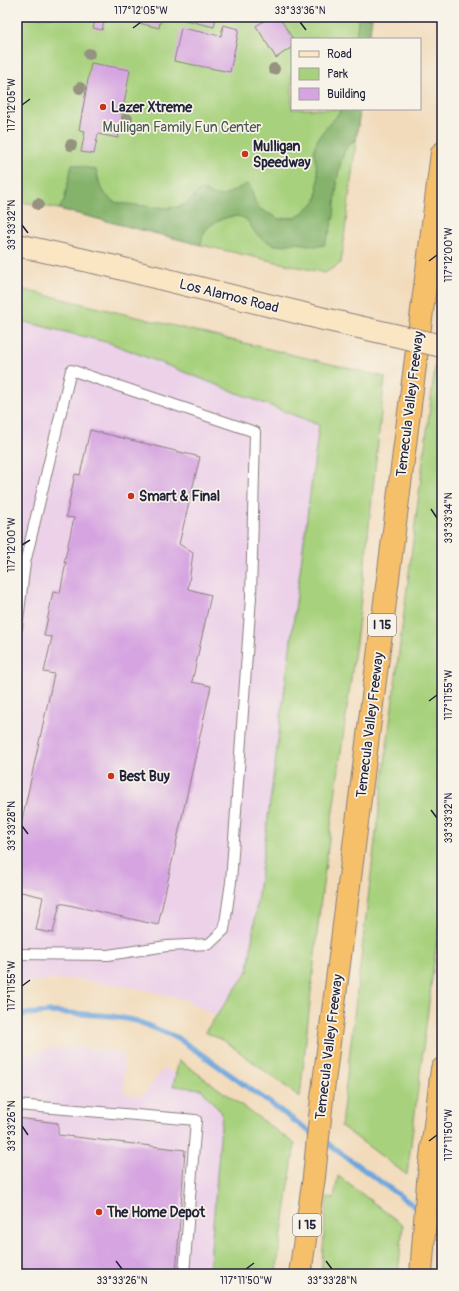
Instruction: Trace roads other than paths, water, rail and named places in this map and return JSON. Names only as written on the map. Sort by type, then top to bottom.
[{"type":"highway","name":"Temecula Valley Freeway","points":[[300,1274],[314,1177],[322,1098],[442,153]]},
{"type":"highway","points":[[420,1274],[428,1182],[442,1069]]},
{"type":"main road","name":"Los Alamos Road","points":[[17,245],[111,266],[324,319],[442,346]]},
{"type":"lane","points":[[17,628],[21,562],[71,370],[255,432],[251,597],[231,882],[224,930],[210,944],[167,946],[108,955],[17,954]]},
{"type":"lane","points":[[17,1105],[196,1120],[184,1274]]},
{"type":"waterway","points":[[17,1016],[52,1012],[111,1016],[137,1021],[176,1037],[313,1134]]},
{"type":"waterway","points":[[324,1141],[421,1211]]},
{"type":"waterway","points":[[431,1218],[442,1226]]},
{"type":"place","name":"Lazer Xtreme","points":[[103,107]]},
{"type":"place","name":"Mulligan Speedway","points":[[245,154]]},
{"type":"place","name":"Smart & Final","points":[[131,496]]},
{"type":"place","name":"Best Buy","points":[[111,776]]},
{"type":"place","name":"The Home Depot","points":[[99,1212]]},
{"type":"park label","name":"Mulligan Family Fun Center","points":[[182,127]]}]
